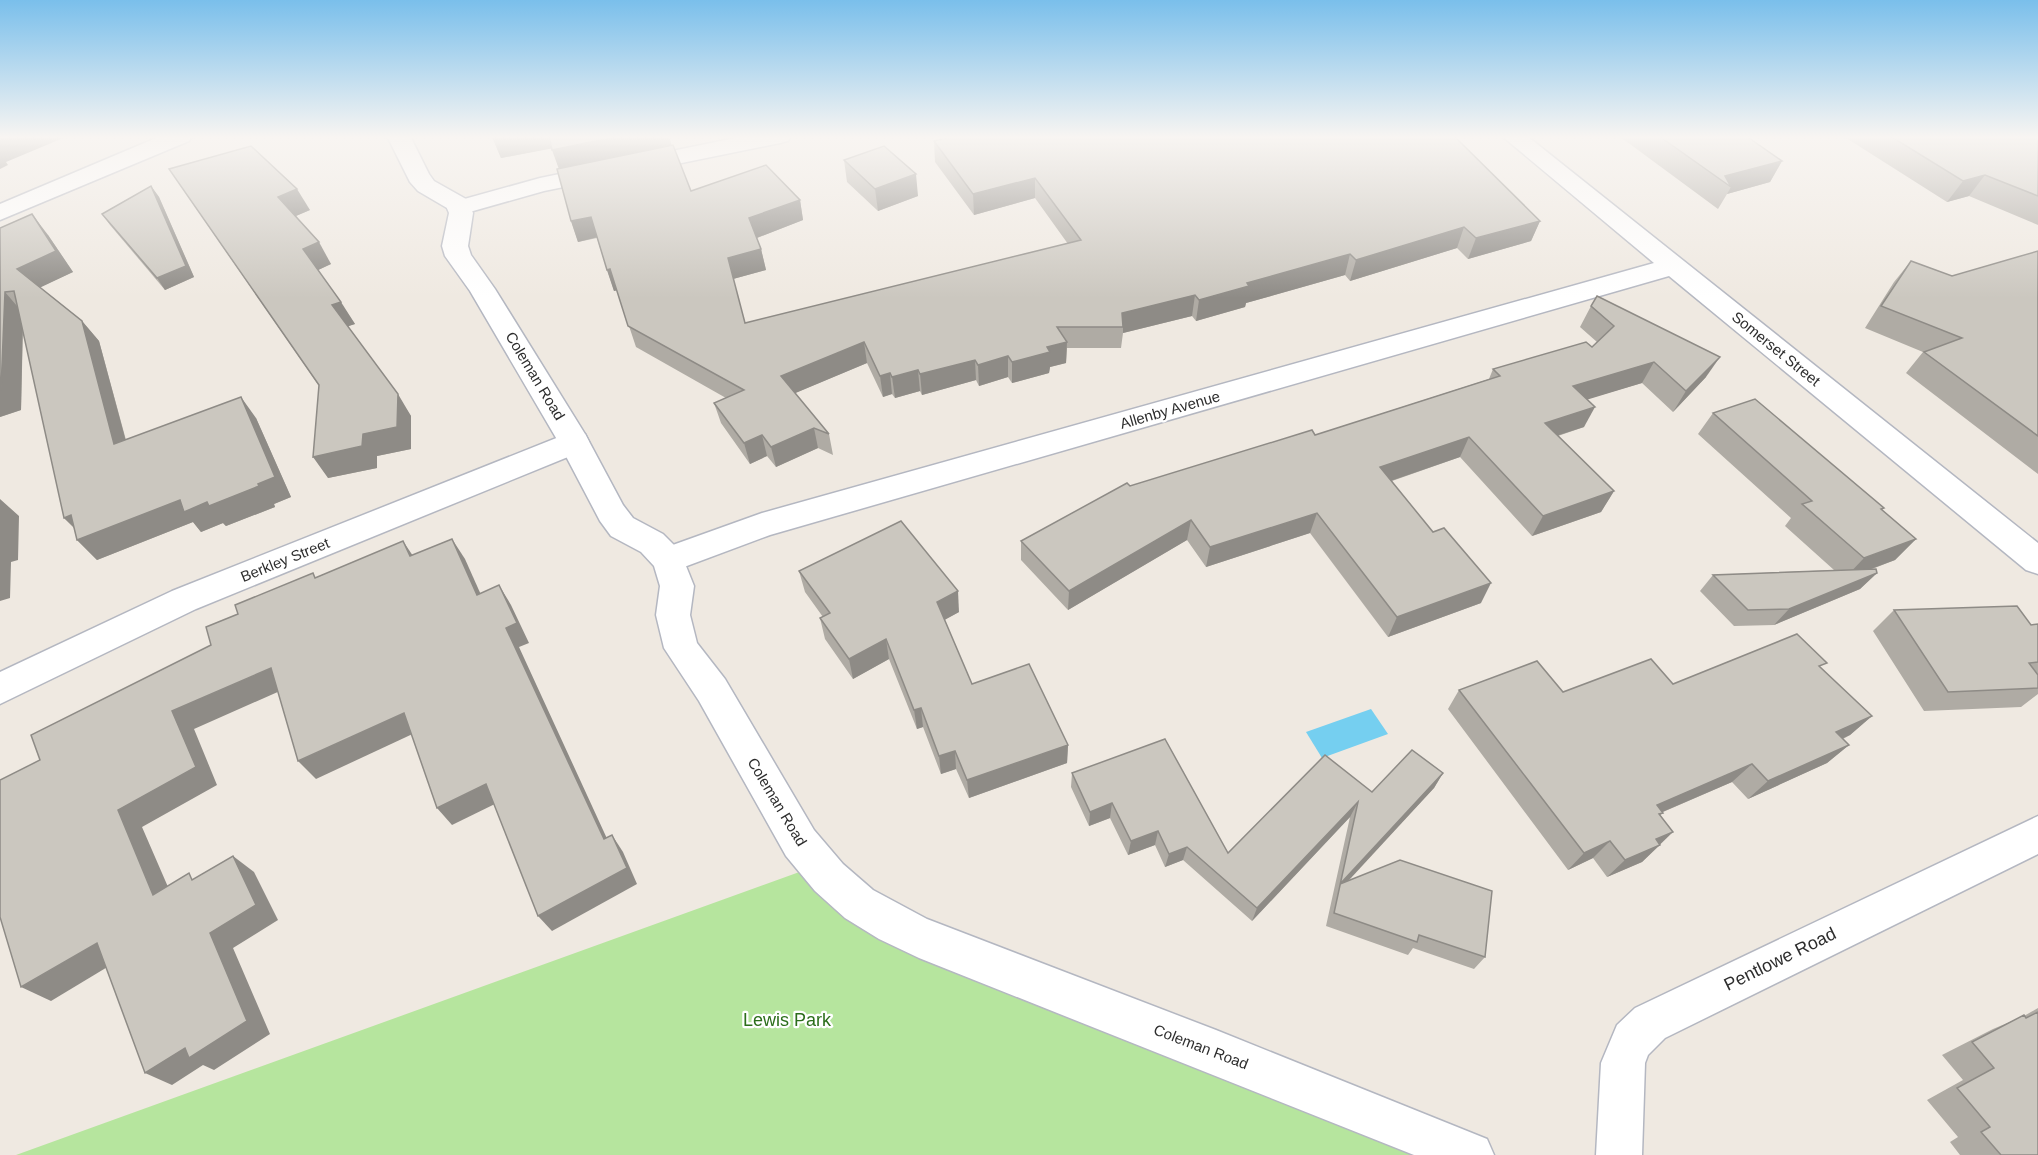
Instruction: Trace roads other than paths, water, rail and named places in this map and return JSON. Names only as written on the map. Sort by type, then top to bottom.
[{"type":"street","points":[[0,213],[54,190]]},
{"type":"street","points":[[433,190],[453,201],[459,208],[521,190]]},
{"type":"street","name":"Somerset Street","points":[[1580,190],[2038,561]]},
{"type":"street","name":"Coleman Road","points":[[459,208],[461,218],[456,231],[455,246],[458,256],[482,289],[574,442],[611,513],[622,527],[652,543],[668,561],[677,586],[673,615],[681,648],[712,690],[800,843],[816,866],[866,911],[934,943],[1216,1052],[1471,1155]]},
{"type":"street","name":"Allenby Avenue","points":[[668,561],[762,525],[1674,266]]},
{"type":"street","name":"Berkley Street","points":[[0,689],[184,600],[574,442]]},
{"type":"street","name":"Pentlowe Road","points":[[1619,1155],[1623,1063],[1632,1040],[1650,1023],[2038,834]]},
{"type":"water","points":[[1371,709],[1388,734],[1322,758],[1306,732]]},
{"type":"park label","name":"Lewis Park","points":[[787,1020]]}]
